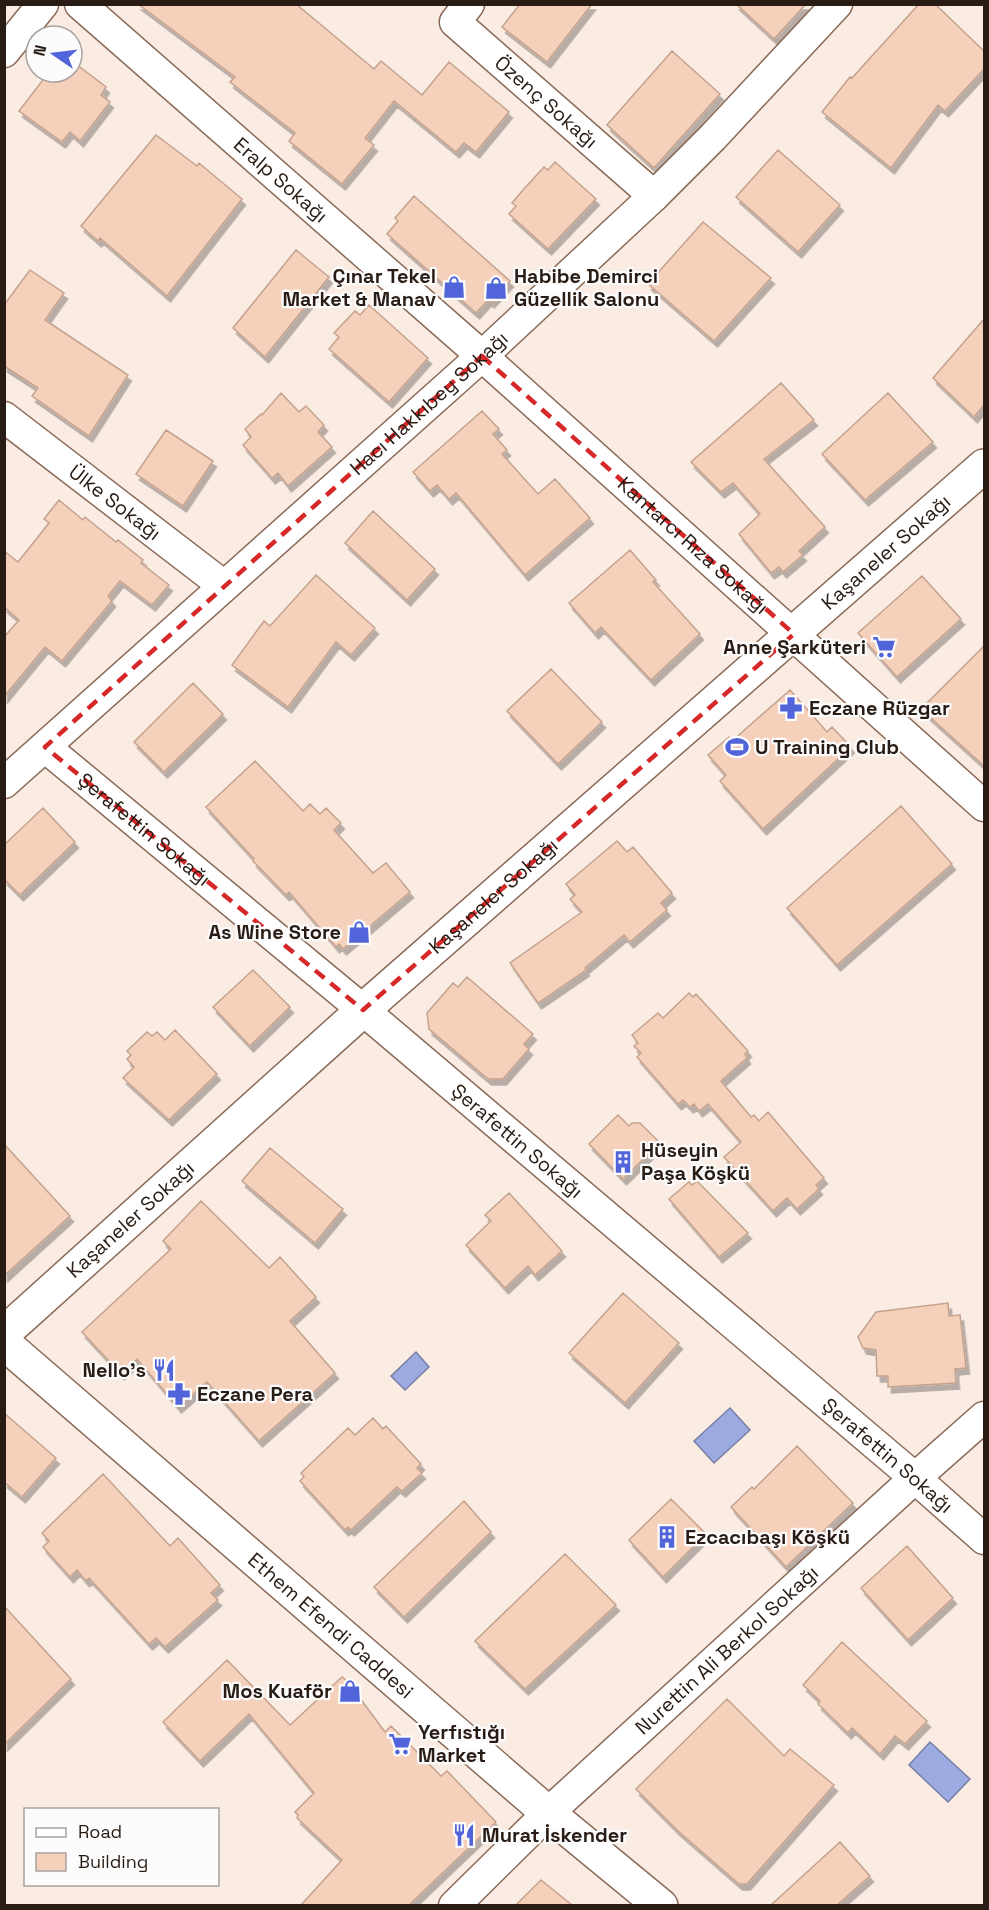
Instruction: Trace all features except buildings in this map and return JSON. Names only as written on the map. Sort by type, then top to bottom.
[{"type":"street","points":[[4,52],[44,4]]},
{"type":"street","name":"Eralp Sokağı","points":[[80,4],[482,356]]},
{"type":"street","name":"Özenç Sokağı","points":[[469,4],[455,22],[654,196]]},
{"type":"street","name":"Hacı Hakkıbey Sokağı","points":[[4,783],[482,356],[654,196],[722,129],[837,4]]},
{"type":"street","name":"Kantarcı Rıza Sokağı","points":[[482,356],[984,806]]},
{"type":"street","name":"Ülke Sokağı","points":[[4,417],[224,586]]},
{"type":"street","name":"Kaşaneler Sokağı","points":[[4,1333],[363,1010],[984,466]]},
{"type":"street","name":"Şerafettin Sokağı","points":[[45,747],[363,1010],[984,1539]]},
{"type":"street","name":"Ethem Efendi Caddesi","points":[[4,1343],[548,1814],[661,1905]]},
{"type":"street","name":"Nurettin Ali Berkol Sokağı","points":[[454,1905],[548,1814],[984,1417]]},
{"type":"highlighted area","points":[[482,356],[794,634],[363,1010],[45,747]]},
{"type":"water","points":[[416,1352],[429,1367],[405,1390],[391,1376]]},
{"type":"water","points":[[730,1408],[750,1430],[714,1463],[694,1441]]},
{"type":"water","points":[[930,1742],[970,1779],[948,1802],[909,1765]]},
{"type":"place","name":"Çınar Tekel Market & Manav","points":[[454,287]]},
{"type":"place","name":"Habibe Demirci Güzellik Salonu","points":[[496,288]]},
{"type":"place","name":"Anne Şarküteri","points":[[884,647]]},
{"type":"place","name":"Eczane Rüzgar","points":[[791,708]]},
{"type":"place","name":"U Training Club","points":[[737,747]]},
{"type":"place","name":"As Wine Store","points":[[359,932]]},
{"type":"place","name":"Hüseyin Paşa Köşkü","points":[[623,1162]]},
{"type":"place","name":"Nello's","points":[[164,1370]]},
{"type":"place","name":"Eczane Pera","points":[[179,1394]]},
{"type":"place","name":"Ezcacıbaşı Köşkü","points":[[667,1537]]},
{"type":"place","name":"Mos Kuaför","points":[[350,1691]]},
{"type":"place","name":"Yerfıstığı Market","points":[[400,1744]]},
{"type":"place","name":"Murat İskender","points":[[464,1835]]}]
